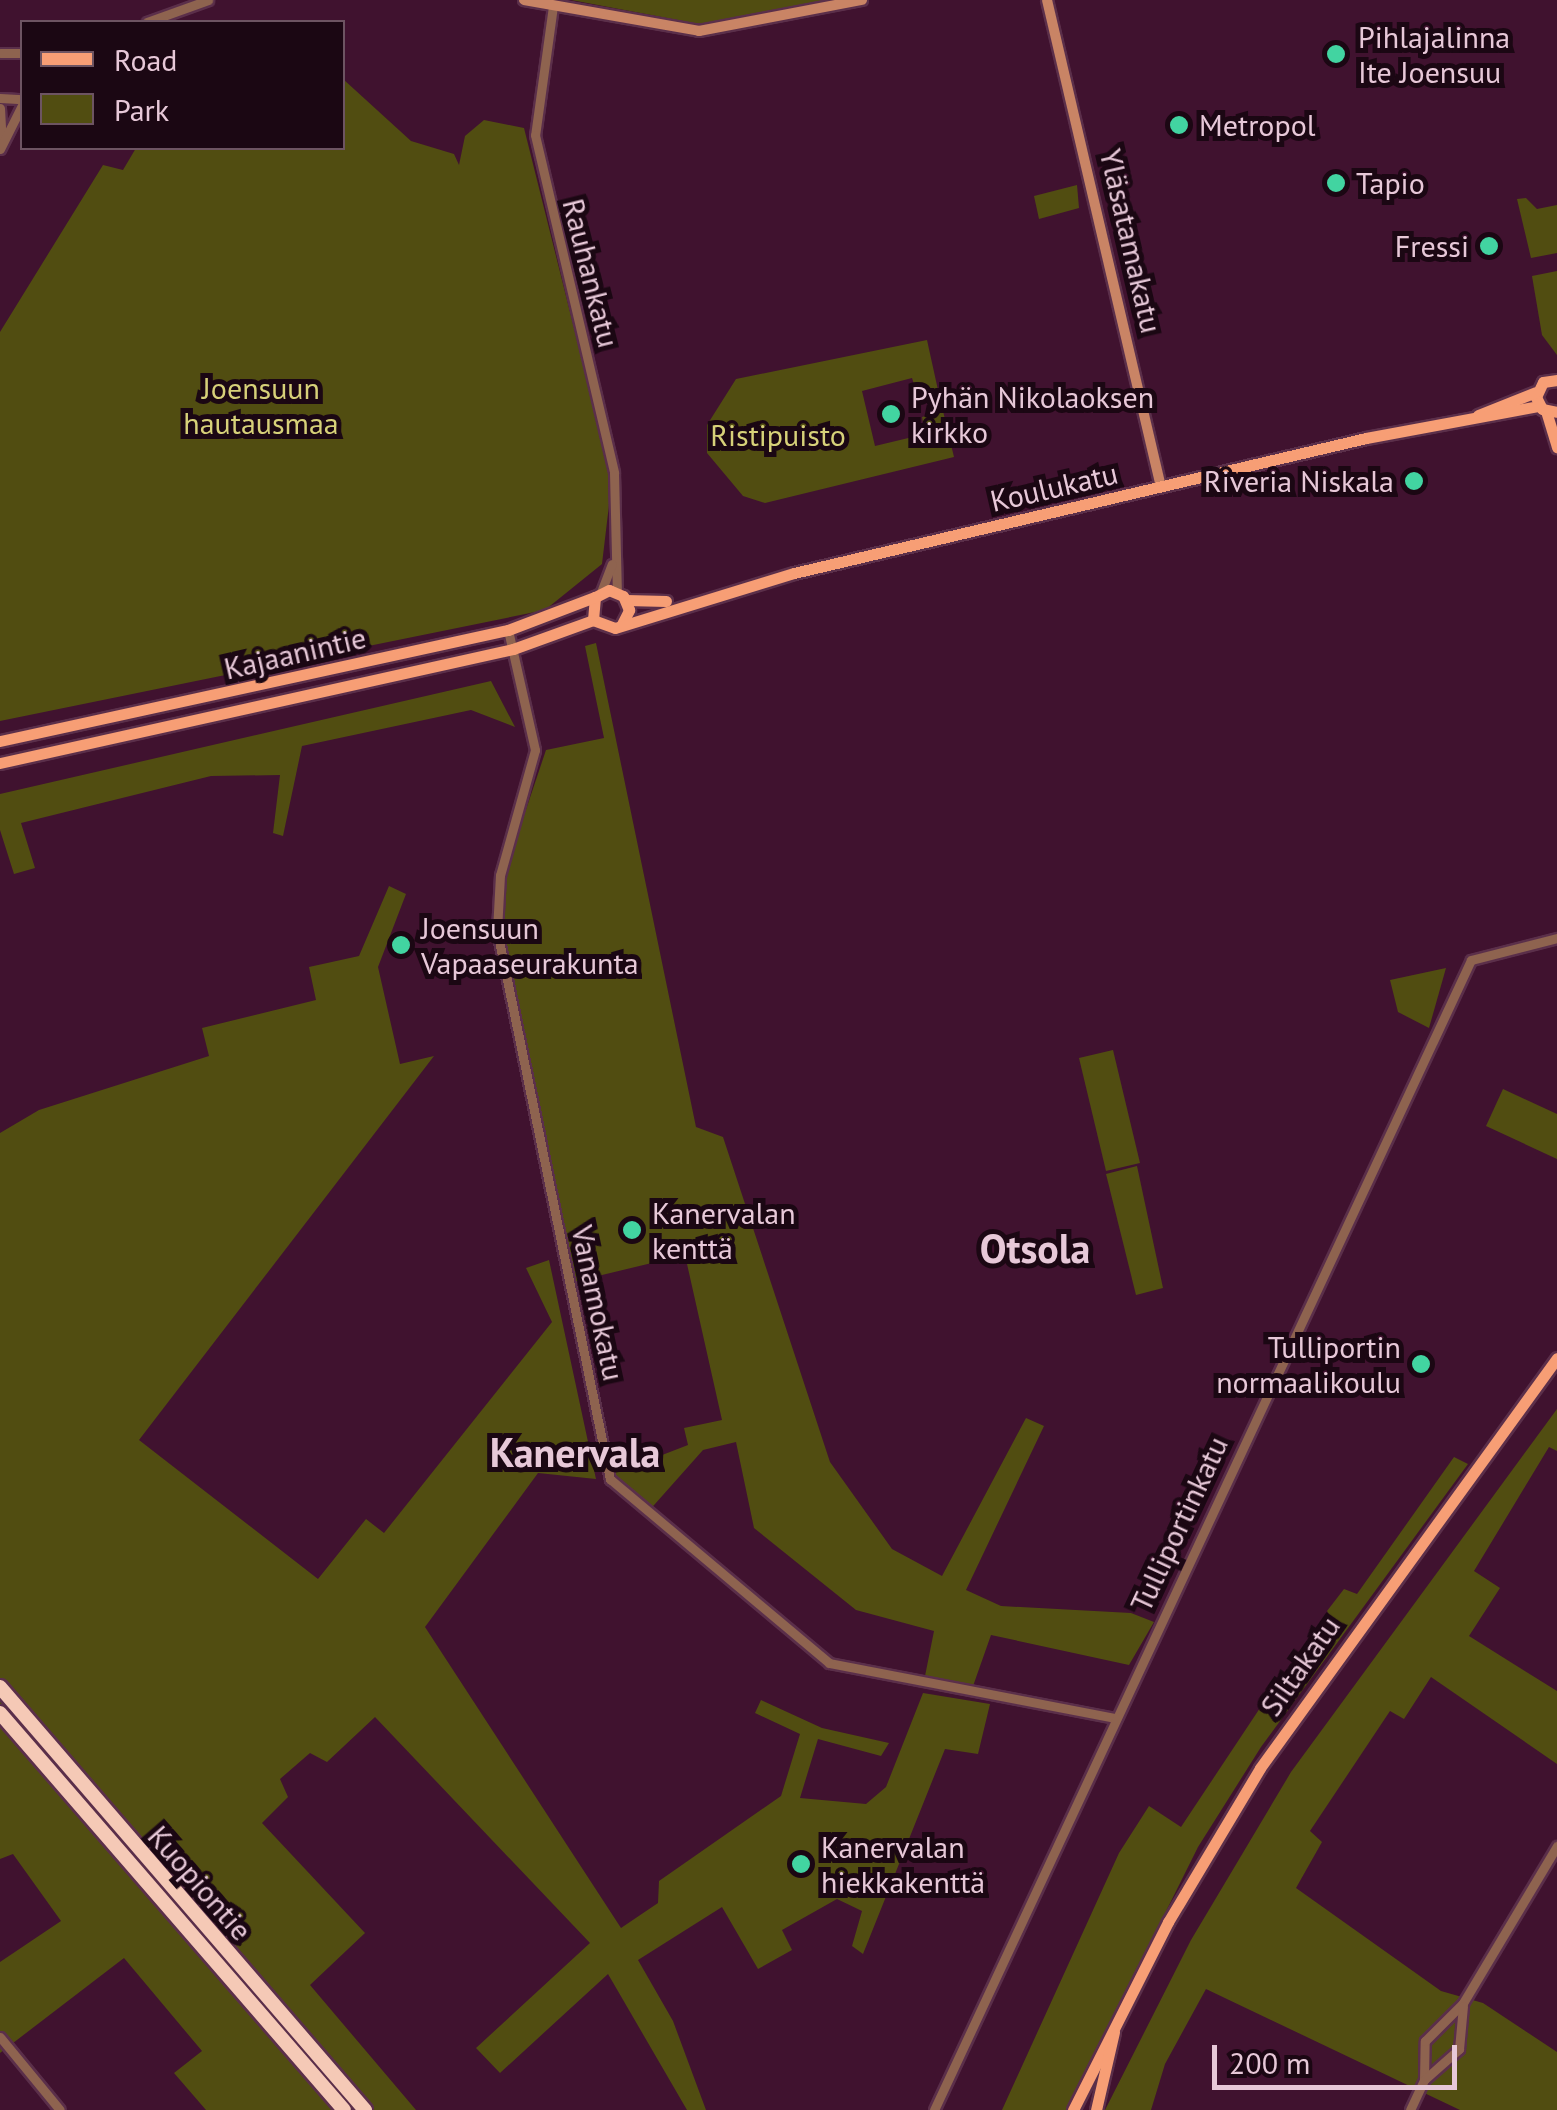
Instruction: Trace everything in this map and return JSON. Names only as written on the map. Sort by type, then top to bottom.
[{"type":"highway","name":"Kuopiontie","points":[[0,1688],[181,1903],[365,2110]]},
{"type":"highway","name":"Kuopiontie","points":[[0,1713],[168,1914],[344,2110]]},
{"type":"main road","points":[[524,0],[699,32],[862,0]]},
{"type":"main road","name":"Yläsatamakatu","points":[[1048,2],[1161,487]]},
{"type":"main road","name":"Koulukatu","points":[[1478,415],[1557,380]]},
{"type":"main road","points":[[1536,392],[1547,410],[1557,447]]},
{"type":"main road","name":"Koulukatu","points":[[622,624],[700,596],[1161,487],[1478,415],[1547,410]]},
{"type":"main road","points":[[598,594],[594,620],[607,629],[622,624],[622,596]]},
{"type":"main road","name":"Koulukatu","points":[[598,594],[700,596]]},
{"type":"main road","name":"Kajaanintie","points":[[0,741],[508,630],[598,594]]},
{"type":"main road","name":"Kajaanintie","points":[[0,763],[514,649],[594,620]]},
{"type":"main road","name":"Siltakatu","points":[[1073,2110],[1115,2022],[1260,1768],[1557,1358]]},
{"type":"main road","name":"Siltakatu","points":[[1096,2110],[1115,2022]]},
{"type":"street","points":[[152,20],[208,0]]},
{"type":"street","name":"Rauhankatu","points":[[553,6],[535,135],[614,473],[615,551],[622,596]]},
{"type":"street","points":[[1,146],[20,106]]},
{"type":"street","points":[[0,108],[1,146]]},
{"type":"street","name":"Rauhankatu","points":[[598,594],[615,551]]},
{"type":"street","name":"Vanamokatu","points":[[508,630],[534,762],[500,875],[497,931],[610,1480],[829,1664],[1114,1718]]},
{"type":"street","name":"Tulliportinkatu","points":[[934,2110],[1471,960],[1557,938]]},
{"type":"street","points":[[1424,2080],[1425,2041],[1463,2003],[1557,1846]]},
{"type":"street","points":[[1410,2110],[1424,2080],[1459,2049],[1463,2003]]},
{"type":"street","points":[[0,2037],[60,2110]]},
{"type":"green space","points":[[571,0],[837,0],[699,24]]},
{"type":"green space","name":"Joensuun hautausmaa","points":[[345,81],[411,141],[454,154],[459,165],[465,136],[484,120],[524,128],[612,480],[602,564],[545,610],[0,721],[0,332],[103,165],[123,170],[135,150],[345,150]]},
{"type":"green space","points":[[1077,185],[1079,208],[1039,219],[1034,196]]},
{"type":"green space","points":[[1526,198],[1537,209],[1557,205],[1557,253],[1531,258],[1517,199]]},
{"type":"green space","points":[[1557,271],[1557,355],[1542,335],[1532,276]]},
{"type":"green space","name":"Ristipuisto","points":[[927,340],[938,390],[917,394],[912,378],[862,391],[875,446],[925,434],[922,417],[943,411],[954,457],[765,503],[743,496],[707,453],[707,425],[736,379]]},
{"type":"green space","points":[[596,643],[696,1127],[723,1137],[830,1462],[892,1549],[942,1576],[1026,1418],[1044,1426],[966,1590],[1001,1606],[1131,1613],[1154,1622],[1129,1665],[991,1635],[972,1689],[924,1681],[934,1631],[856,1610],[754,1528],[736,1442],[703,1450],[647,1513],[614,1477],[608,1454],[643,1445],[657,1457],[688,1445],[684,1428],[722,1420],[685,1255],[573,1282],[504,945],[504,875],[546,750],[604,738],[585,646]]},
{"type":"green space","points":[[491,681],[515,727],[471,710],[302,746],[283,836],[273,833],[280,775],[211,776],[21,823],[35,868],[14,874],[0,830],[0,794]]},
{"type":"green space","points":[[389,886],[406,894],[378,967],[400,1064],[434,1056],[139,1440],[318,1579],[366,1519],[384,1533],[552,1322],[526,1268],[549,1260],[596,1479],[538,1473],[425,1627],[621,1928],[658,1903],[659,1881],[781,1796],[800,1734],[755,1713],[761,1700],[822,1728],[889,1743],[881,1756],[818,1739],[800,1798],[866,1804],[886,1787],[923,1693],[990,1704],[978,1754],[945,1749],[863,1954],[852,1946],[862,1911],[837,1899],[782,1930],[792,1950],[758,1969],[722,1907],[638,1960],[673,2021],[706,2110],[687,2110],[608,1974],[500,2073],[476,2048],[590,1943],[375,1717],[327,1762],[310,1753],[280,1779],[288,1797],[262,1823],[365,1933],[310,1985],[416,2110],[206,2110],[174,2073],[202,2051],[124,1958],[0,2053],[0,1962],[61,1921],[13,1854],[0,1859],[0,1133],[39,1110],[209,1056],[202,1028],[316,1000],[309,967],[359,956]]},
{"type":"green space","points":[[1446,968],[1429,1028],[1398,1012],[1390,980]]},
{"type":"green space","points":[[1113,1050],[1140,1163],[1106,1171],[1079,1058]]},
{"type":"green space","points":[[1503,1089],[1557,1114],[1557,1159],[1486,1126]]},
{"type":"green space","points":[[1137,1166],[1163,1288],[1136,1295],[1106,1174]]},
{"type":"green space","points":[[1557,1409],[1557,1451],[1549,1447],[1474,1571],[1500,1588],[1469,1636],[1557,1691],[1557,1764],[1431,1677],[1404,1719],[1390,1711],[1310,1831],[1322,1842],[1296,1888],[1441,1991],[1483,2003],[1557,2052],[1557,2110],[1460,2110],[1206,1989],[1165,2064],[1151,2110],[1105,2110],[1191,1940],[1291,1772]]},
{"type":"green space","points":[[1454,1457],[1468,1464],[1261,1747],[1198,1847],[1067,2110],[1002,2110],[1119,1853],[1149,1806],[1181,1827],[1260,1708],[1272,1714],[1336,1626],[1327,1611],[1344,1589],[1357,1594]]},
{"type":"place","name":"Pihlajalinna Ite Joensuu","points":[[1336,54]]},
{"type":"place","name":"Metropol","points":[[1179,125]]},
{"type":"place","name":"Tapio","points":[[1336,183]]},
{"type":"place","name":"Fressi","points":[[1489,246]]},
{"type":"place","name":"Pyhän Nikolaoksen kirkko","points":[[891,414]]},
{"type":"place","name":"Riveria Niskala","points":[[1414,481]]},
{"type":"place","name":"Joensuun Vapaaseurakunta","points":[[401,945]]},
{"type":"place","name":"Kanervalan kenttä","points":[[632,1230]]},
{"type":"place","name":"Tulliportin normaalikoulu","points":[[1421,1364]]},
{"type":"place","name":"Kanervalan hiekkakenttä","points":[[801,1864]]},
{"type":"district","name":"Otsola","points":[[1035,1248]]},
{"type":"district","name":"Kanervala","points":[[575,1452]]}]
